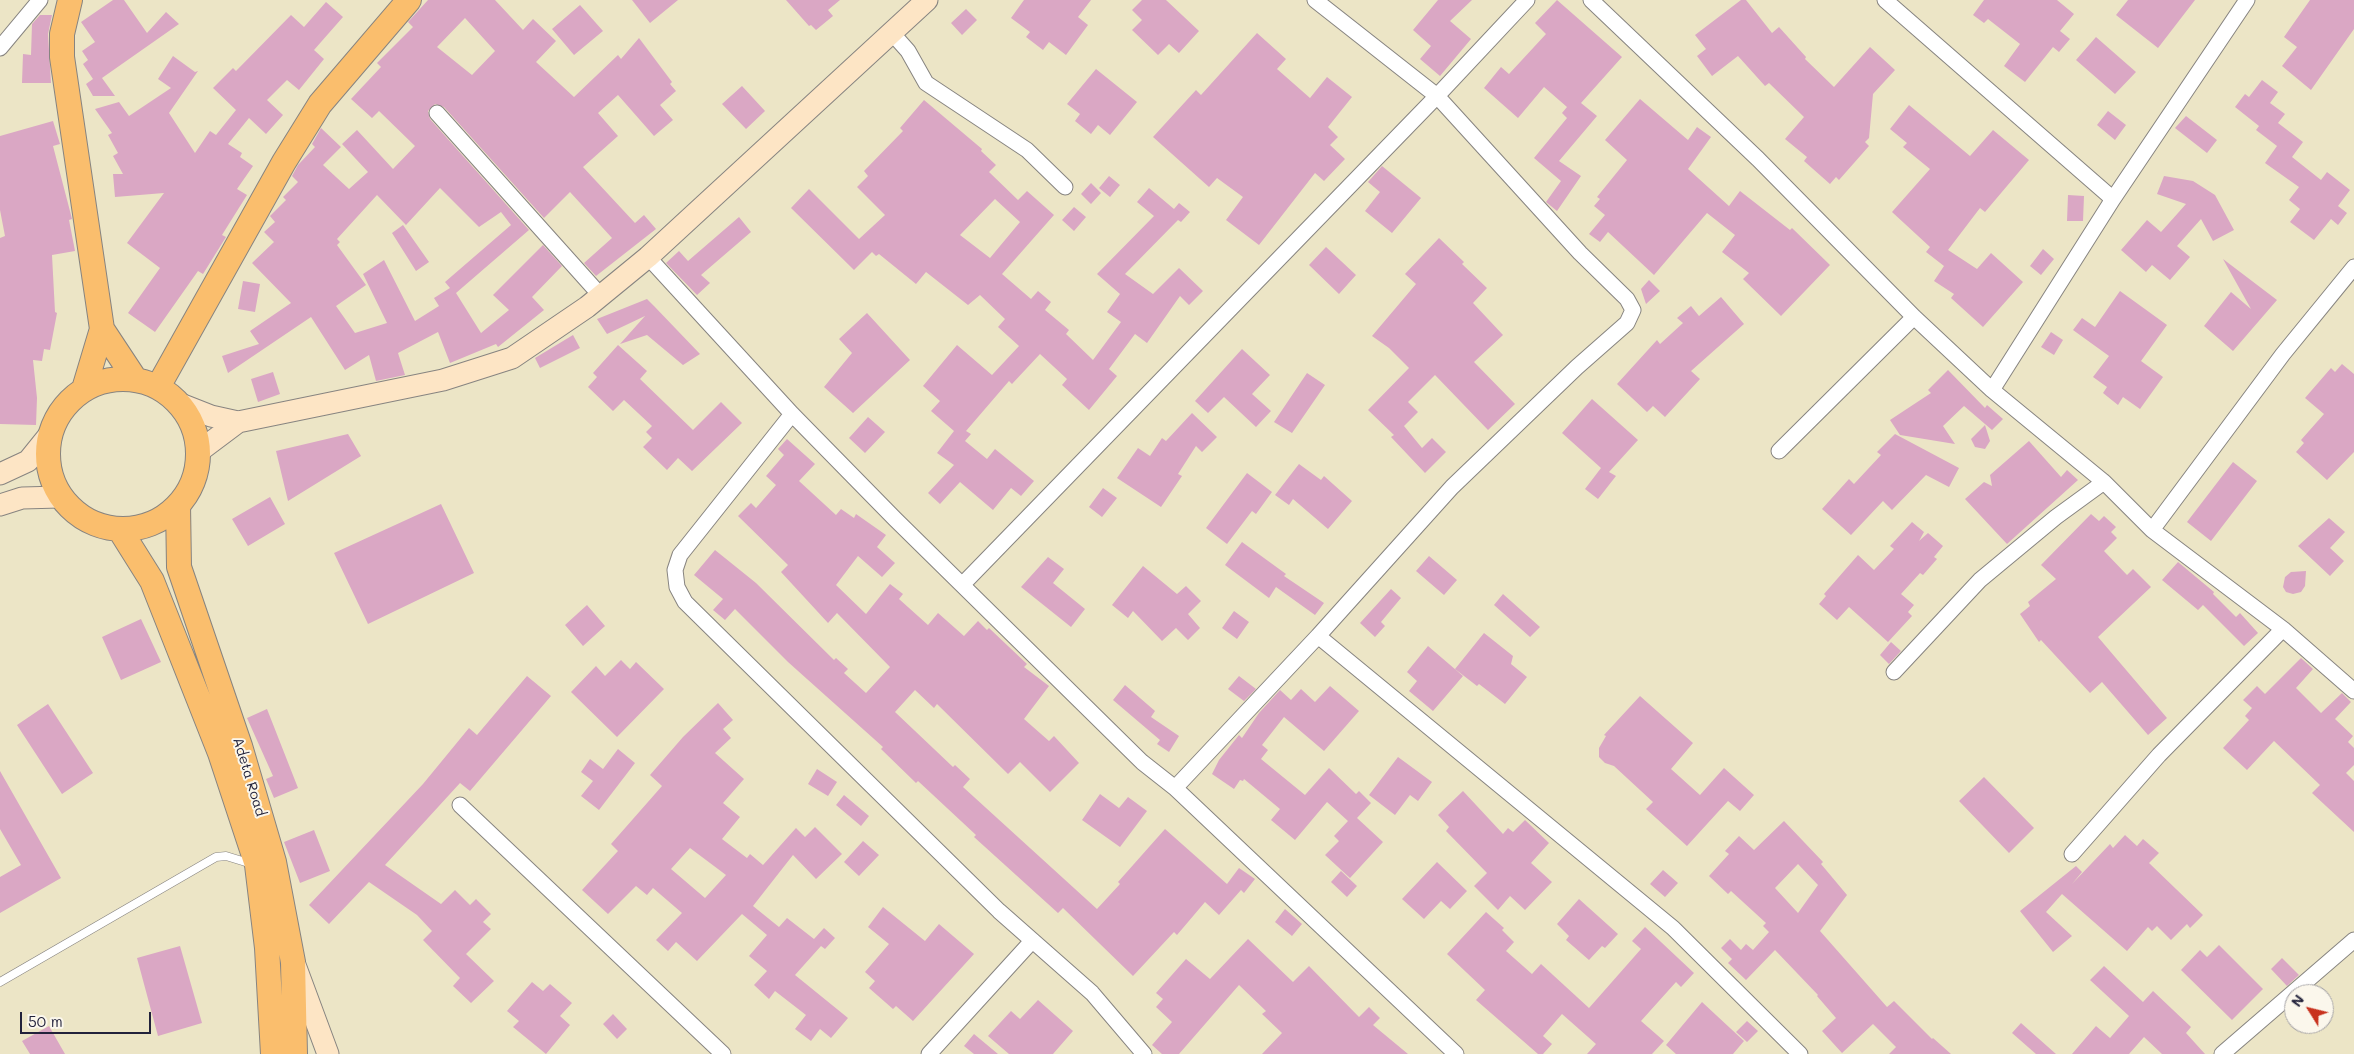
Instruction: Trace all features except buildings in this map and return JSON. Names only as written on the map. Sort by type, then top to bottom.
[{"type":"main road","points":[[70,0],[62,34],[62,57],[102,329],[135,379]]},
{"type":"main road","points":[[158,387],[284,162],[320,104],[409,0]]},
{"type":"main road","points":[[84,389],[102,329]]},
{"type":"main road","points":[[111,379],[135,379],[158,387],[178,402],[192,424],[198,452],[193,480],[178,505],[155,522],[120,530],[86,521],[60,497],[48,466],[49,435],[62,409],[84,389],[111,379]]},
{"type":"main road","name":"Adeta Road","points":[[178,505],[179,567],[240,746],[268,844],[293,962],[296,1054]]},
{"type":"main road","name":"Adeta Road","points":[[120,530],[152,581],[220,753],[257,865],[267,948],[273,1054]]},
{"type":"street","points":[[0,48],[40,0]]},
{"type":"street","points":[[178,402],[210,416],[238,422],[443,380],[512,358],[601,296],[648,257],[927,0]]},
{"type":"street","points":[[1175,788],[1318,636],[1452,487],[1577,367],[1627,323],[1633,310],[1627,299],[1580,253],[1437,96],[1315,0]]},
{"type":"street","points":[[963,584],[1437,96],[1527,0]]},
{"type":"street","points":[[1591,0],[1758,159],[1914,317],[1992,390],[2104,482],[2152,530],[2283,628],[2354,691]]},
{"type":"street","points":[[1885,0],[2113,199]]},
{"type":"street","points":[[1992,390],[2113,199],[2247,0]]},
{"type":"street","points":[[892,33],[908,52],[926,83],[1027,150],[1065,187]]},
{"type":"street","points":[[437,113],[601,296]]},
{"type":"street","points":[[648,257],[792,414],[895,519],[1142,762],[1175,788],[1456,1054]]},
{"type":"street","points":[[2152,530],[2283,354],[2354,267]]},
{"type":"street","points":[[1778,451],[1914,317]]},
{"type":"street","points":[[792,414],[680,555],[675,570],[677,587],[685,602],[1032,941],[1092,993],[1144,1054]]},
{"type":"street","points":[[198,452],[238,422]]},
{"type":"street","points":[[0,474],[28,461],[49,435]]},
{"type":"street","points":[[1894,672],[1980,580],[2056,517],[2104,482]]},
{"type":"street","points":[[0,505],[22,498],[60,497]]},
{"type":"street","points":[[2072,854],[2159,754],[2283,628]]},
{"type":"street","points":[[1318,636],[1673,928],[1800,1054]]},
{"type":"street","points":[[460,805],[722,1054]]},
{"type":"street","points":[[929,1054],[1032,941]]},
{"type":"street","points":[[2222,1054],[2352,948]]},
{"type":"street","points":[[293,962],[328,1054]]},
{"type":"lane","points":[[0,982],[216,857],[226,856],[257,865]]}]
